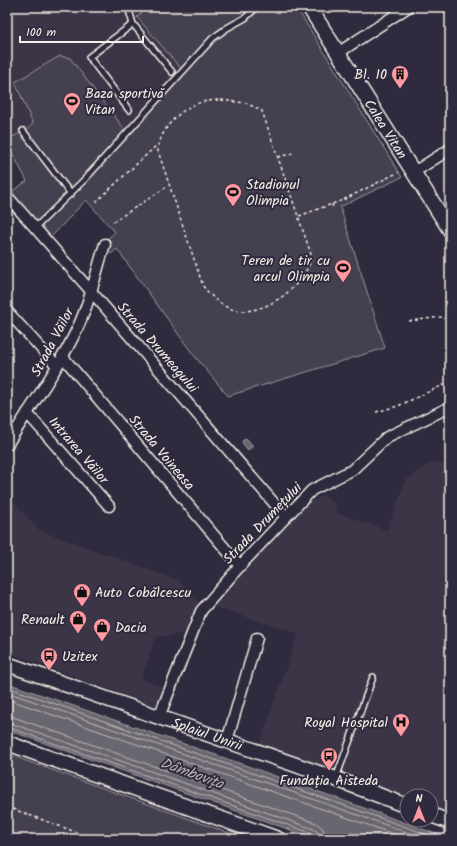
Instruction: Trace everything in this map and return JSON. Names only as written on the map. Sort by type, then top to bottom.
[{"type":"main road","name":"Calea Vitan","points":[[309,7],[450,230]]},
{"type":"main road","name":"Splaiul Unirii","points":[[7,664],[336,779],[399,803]]},
{"type":"main road","points":[[7,743],[278,839]]},
{"type":"main road","points":[[439,818],[450,822]]},
{"type":"street","points":[[338,53],[392,11],[408,7]]},
{"type":"street","points":[[414,172],[450,149]]},
{"type":"street","name":"Strada Drumeagului","points":[[7,196],[286,517]]},
{"type":"street","name":"Strada Văilor","points":[[9,437],[27,413],[57,366],[77,330],[105,244]]},
{"type":"street","points":[[7,311],[57,366]]},
{"type":"street","name":"Strada Voineasa","points":[[62,356],[240,566]]},
{"type":"street","name":"Strada Drumețului","points":[[159,717],[198,617],[206,604],[240,566],[312,490],[352,470],[387,437],[450,407]]},
{"type":"street","name":"Intrarea Văilor","points":[[27,413],[109,506]]},
{"type":"street","points":[[227,741],[257,638]]},
{"type":"lane","points":[[35,228],[71,194],[213,38],[245,18],[257,7]]},
{"type":"lane","points":[[129,8],[133,24],[172,72]]},
{"type":"lane","points":[[129,110],[89,57],[133,24]]},
{"type":"lane","points":[[23,131],[71,194]]},
{"type":"lane","points":[[336,779],[373,677]]},
{"type":"path","points":[[96,202],[158,144],[169,125],[185,110],[196,104],[207,101],[230,100],[253,106],[262,111],[312,257],[309,265],[294,286],[281,298],[255,308],[240,311],[230,308],[214,299],[203,286],[158,155],[158,144]]},
{"type":"path","points":[[278,157],[293,153],[294,155]]},
{"type":"path","points":[[299,216],[343,200],[399,172]]},
{"type":"path","points":[[113,222],[169,185]]},
{"type":"path","points":[[332,204],[333,208]]},
{"type":"path","points":[[409,321],[450,316]]},
{"type":"path","points":[[376,412],[398,406],[450,382]]},
{"type":"path","points":[[7,807],[95,839]]},
{"type":"shaded area","points":[[7,7],[149,7],[137,17],[182,70],[125,130],[70,58],[60,56],[15,82],[33,124],[26,130],[7,140]]},
{"type":"shaded area","points":[[149,7],[244,7],[251,16],[260,7],[296,7],[402,177],[340,207],[385,348],[228,396],[192,353],[117,249],[111,254],[103,243],[115,232],[86,200],[51,237],[11,192],[27,181],[7,143],[7,140],[26,130],[33,124],[15,82],[60,56],[70,58],[125,130],[182,70],[137,17]]},
{"type":"shaded area","points":[[433,461],[450,467],[450,813],[439,809],[439,788],[399,788],[399,794],[260,743],[298,634],[212,606],[307,503],[324,495],[335,503],[336,513],[387,530],[406,480]]},
{"type":"shaded area","points":[[7,494],[39,530],[178,580],[201,605],[188,633],[156,637],[141,679],[164,688],[157,707],[7,652]]},
{"type":"shaded area","points":[[7,754],[246,839],[7,839]]},
{"type":"water","points":[[246,438],[253,446],[248,450],[242,441]]},
{"type":"water","name":"Dâmbovița","points":[[7,683],[242,764],[399,821],[399,828],[419,828],[450,839],[316,839],[7,730]]},
{"type":"place","name":"Bl. 10","points":[[400,89]]},
{"type":"place","name":"Baza sportivă Vitan","points":[[72,116]]},
{"type":"place","name":"Stadionul Olimpia","points":[[233,207]]},
{"type":"place","name":"Teren de tir cu arcul Olimpia","points":[[343,283]]},
{"type":"place","name":"Auto Cobălcescu","points":[[82,607]]},
{"type":"place","name":"Renault","points":[[78,634]]},
{"type":"place","name":"Dacia","points":[[102,642]]},
{"type":"place","name":"Uzitex","points":[[49,671]]},
{"type":"place","name":"Royal Hospital","points":[[401,737]]},
{"type":"place","name":"Fundația Aisteda","points":[[329,771]]}]
